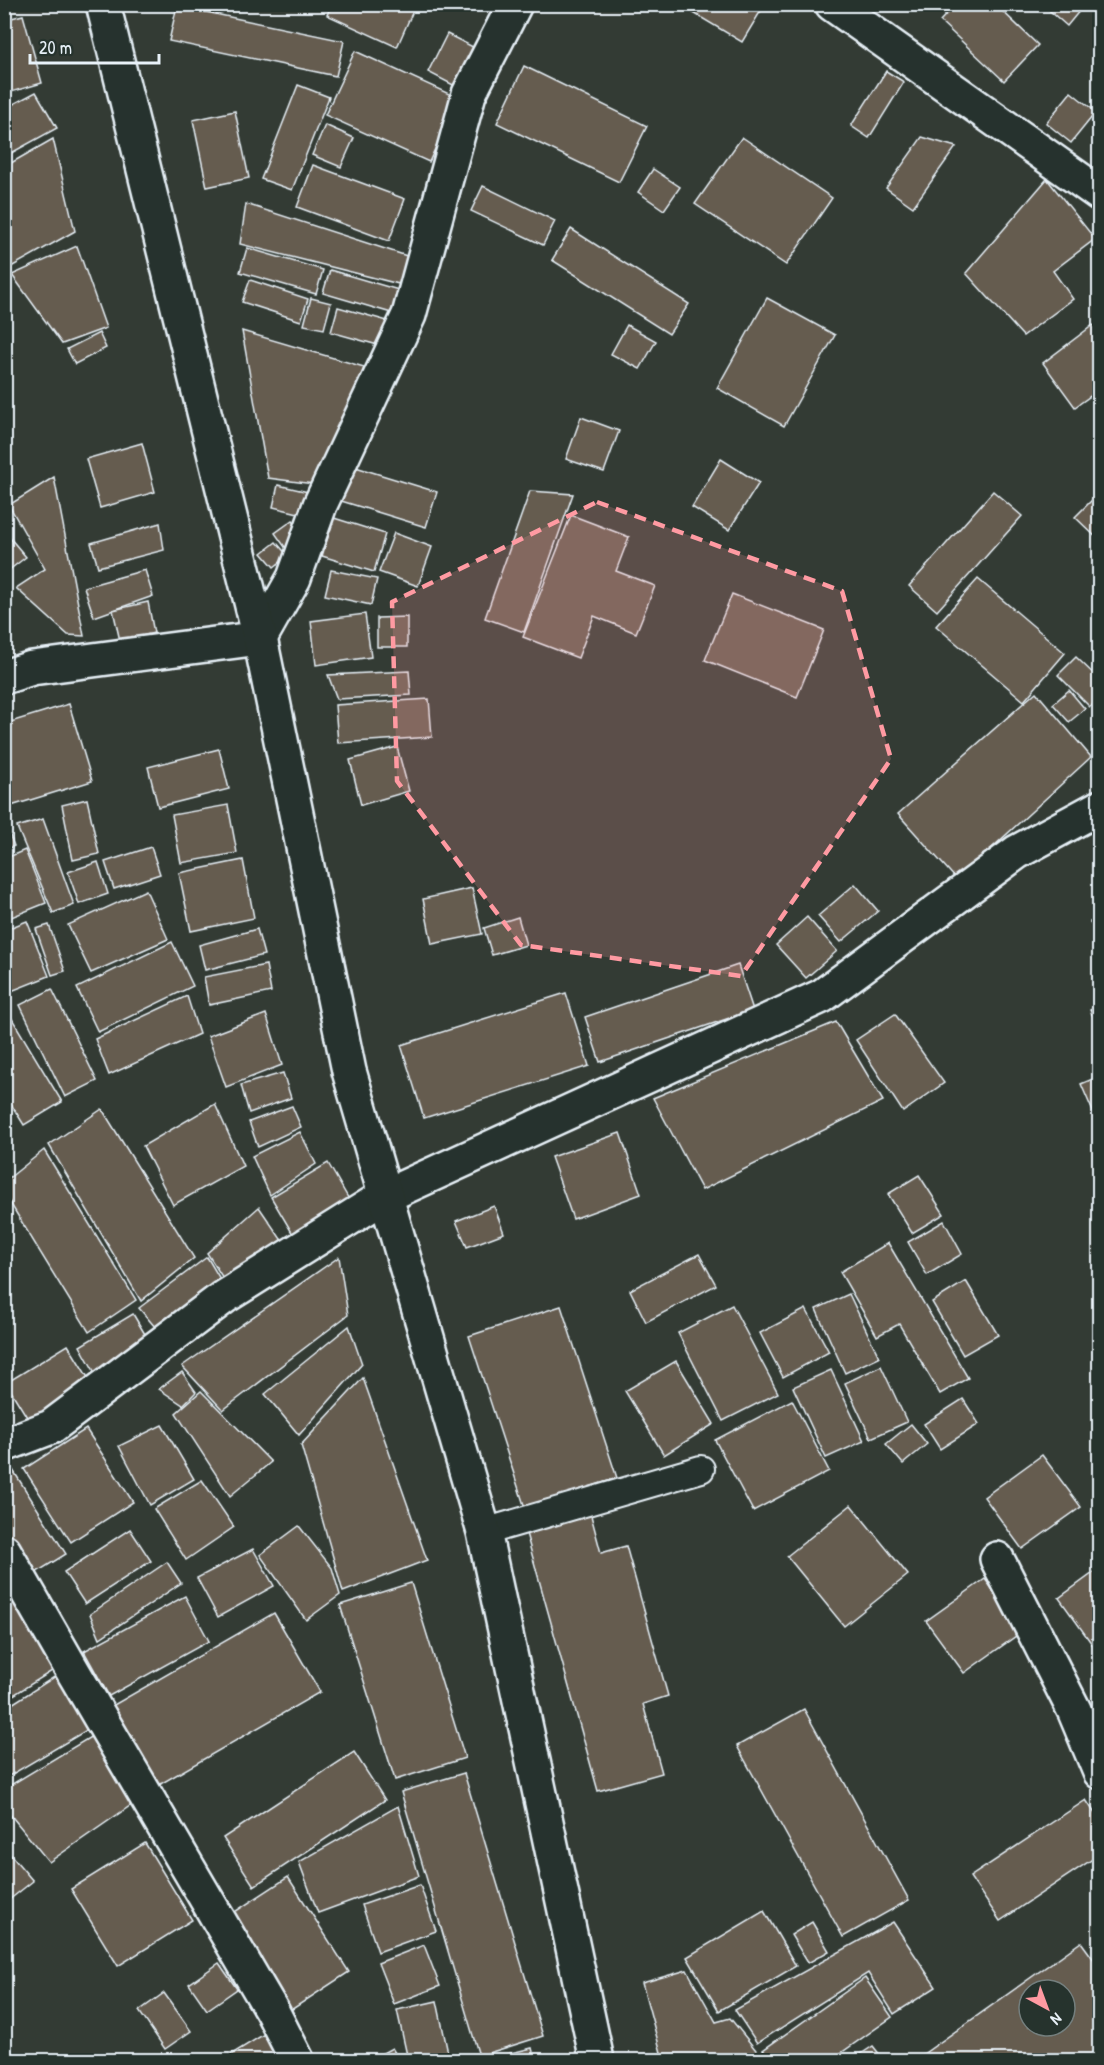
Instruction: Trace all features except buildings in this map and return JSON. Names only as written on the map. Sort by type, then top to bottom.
[{"type":"main road","points":[[103,4],[260,638],[349,1071],[484,1533],[597,2061]]},
{"type":"main road","points":[[260,638],[294,578],[320,505],[409,315],[469,94],[515,4]]},
{"type":"main road","points":[[832,4],[1100,194]]},
{"type":"main road","points":[[4,677],[32,668],[260,638]]},
{"type":"main road","points":[[4,1445],[51,1427],[224,1297],[385,1196],[822,996],[1017,852],[1100,807]]},
{"type":"main road","points":[[4,1551],[272,2011],[297,2061]]},
{"type":"main road","points":[[997,1558],[1074,1710],[1100,1772]]},
{"type":"lane","points":[[484,1533],[701,1469]]},
{"type":"highlighted area","points":[[597,502],[842,591],[891,759],[741,976],[521,945],[397,781],[392,602]]}]
